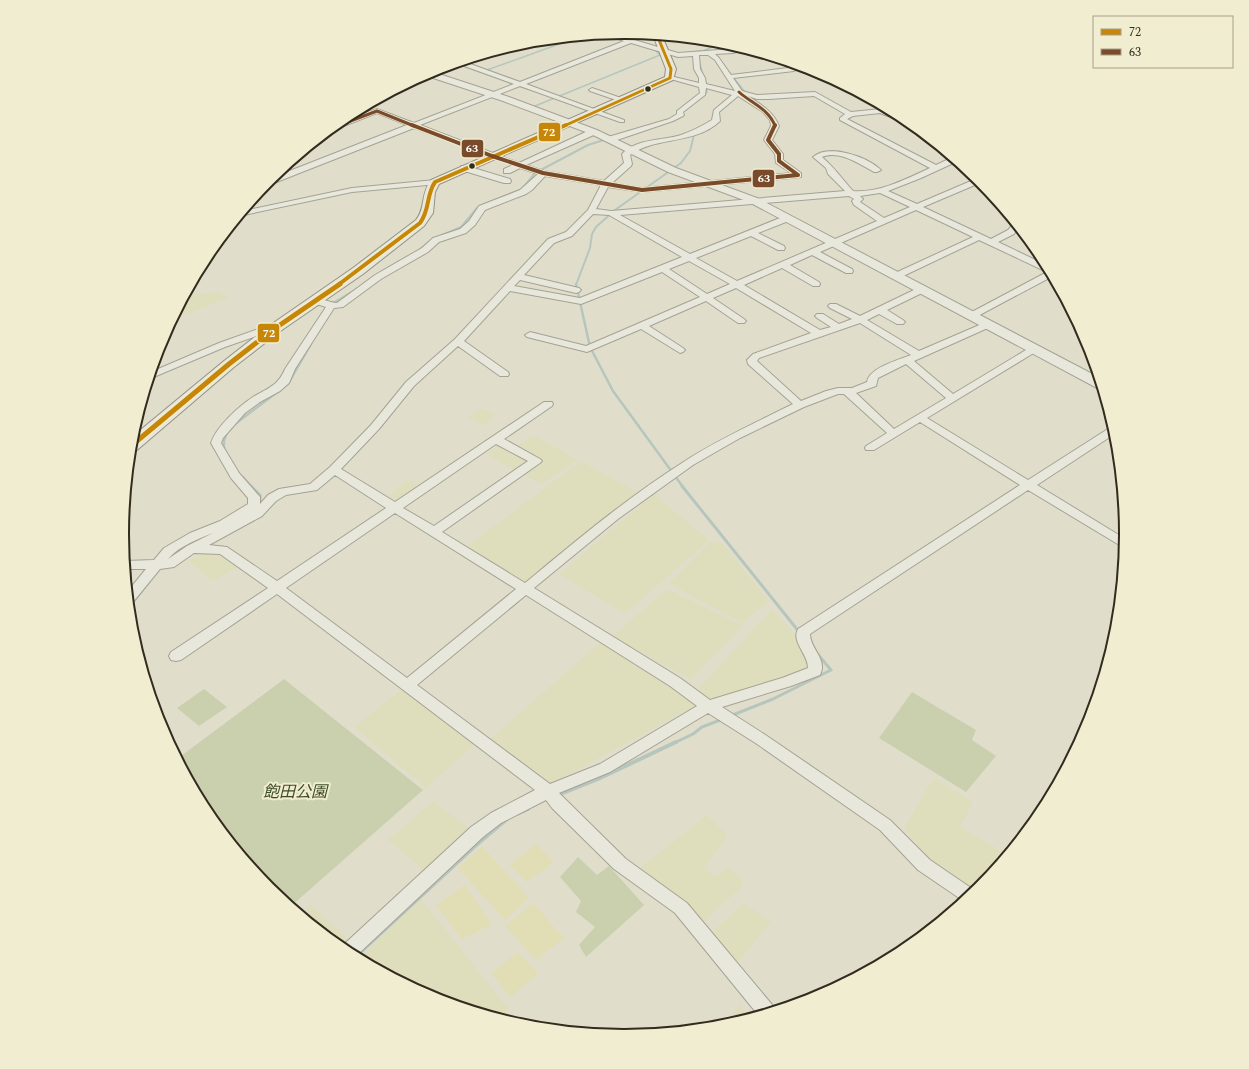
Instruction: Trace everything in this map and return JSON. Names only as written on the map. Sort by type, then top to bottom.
[{"type":"main road","points":[[139,440],[229,364],[274,329],[363,267],[420,223],[426,217],[430,189],[435,182],[670,78],[671,69],[659,40]]},
{"type":"street","points":[[623,39],[680,55],[731,51]]},
{"type":"street","points":[[282,177],[630,41]]},
{"type":"street","points":[[611,139],[671,120],[681,115],[679,112],[703,94],[702,78],[697,68],[702,50],[709,47]]},
{"type":"street","points":[[357,118],[376,111],[492,156],[542,173],[642,190],[798,175],[779,161],[778,154],[768,140],[775,126],[773,120],[766,111],[739,93],[717,59],[701,53]]},
{"type":"street","points":[[466,65],[622,120]]},
{"type":"street","points":[[728,77],[794,69]]},
{"type":"street","points":[[437,76],[611,139],[664,166],[753,200],[1096,382]]},
{"type":"street","points":[[670,78],[757,97],[815,94],[851,114]]},
{"type":"street","points":[[592,90],[622,100]]},
{"type":"street","points":[[130,565],[170,564],[191,549],[258,514],[272,498],[283,492],[313,487],[334,470],[375,427],[410,384],[458,341],[509,288],[551,241],[569,234],[591,212],[606,184],[628,164],[626,154],[631,150],[652,141],[682,137],[700,130],[716,121],[716,111],[739,93]]},
{"type":"street","points":[[882,111],[851,114],[842,119],[845,122],[935,168]]},
{"type":"street","points":[[507,171],[592,132]]},
{"type":"street","points":[[877,170],[844,154],[834,152],[817,157],[829,167],[831,172],[852,194],[859,199],[856,200],[857,203],[882,221]]},
{"type":"street","points":[[591,212],[611,213],[753,200],[852,194],[859,195],[882,191],[950,161]]},
{"type":"street","points":[[464,168],[507,181]]},
{"type":"street","points":[[316,300],[331,306],[340,304],[378,277],[425,250],[436,240],[462,231],[472,223],[482,208],[523,192],[529,188],[542,173]]},
{"type":"street","points":[[248,212],[352,190],[435,182]]},
{"type":"street","points":[[530,335],[587,348],[974,183]]},
{"type":"street","points":[[882,191],[1040,266]]},
{"type":"street","points":[[611,213],[819,334]]},
{"type":"street","points":[[509,288],[580,302],[788,218]]},
{"type":"street","points":[[991,243],[1011,232],[1014,228]]},
{"type":"street","points":[[752,233],[781,248]]},
{"type":"street","points":[[896,276],[979,237]]},
{"type":"street","points":[[813,252],[849,271]]},
{"type":"street","points":[[783,265],[816,284]]},
{"type":"street","points":[[662,268],[741,321]]},
{"type":"street","points":[[971,316],[1047,276]]},
{"type":"street","points":[[519,277],[576,290]]},
{"type":"street","points":[[800,405],[772,378],[752,362],[756,356],[859,320],[921,290]]},
{"type":"street","points":[[132,594],[168,551],[224,524],[253,506],[255,501],[254,497],[235,475],[216,443],[218,437],[241,411],[256,400],[276,390],[285,381],[290,369],[331,306]]},
{"type":"street","points":[[833,306],[863,321],[918,355]]},
{"type":"street","points":[[880,310],[900,322]]},
{"type":"street","points":[[820,316],[838,327]]},
{"type":"street","points":[[407,686],[614,516],[689,463],[736,436],[800,405],[830,393],[838,391],[848,392],[872,384],[873,377],[877,374],[987,324]]},
{"type":"street","points":[[641,325],[680,350]]},
{"type":"street","points":[[156,374],[222,345],[264,330],[274,329]]},
{"type":"street","points":[[458,341],[504,374]]},
{"type":"street","points":[[870,448],[1034,350]]},
{"type":"street","points":[[907,360],[953,398]]},
{"type":"street","points":[[848,392],[894,434]]},
{"type":"street","points":[[176,656],[548,404]]},
{"type":"street","points":[[920,418],[1120,542]]},
{"type":"street","points":[[352,948],[477,832],[496,818],[548,791],[605,768],[708,706],[786,682],[815,671],[815,661],[803,640],[803,632],[1109,433]]},
{"type":"street","points":[[434,532],[536,461],[495,439]]},
{"type":"street","points":[[334,470],[675,682],[708,706],[762,740],[885,825],[924,865],[966,893]]},
{"type":"street","points":[[191,549],[223,550],[277,588],[548,791],[557,804],[620,864],[681,908],[765,1009]]},
{"type":"green space","points":[[219,292],[228,298],[179,317],[191,294]]},
{"type":"green space","points":[[481,408],[496,415],[483,425],[468,417]]},
{"type":"green space","points":[[533,435],[578,460],[542,484],[525,475],[543,460],[517,446]]},
{"type":"green space","points":[[499,445],[529,461],[516,471],[486,454]]},
{"type":"green space","points":[[581,461],[637,492],[527,583],[467,546]]},
{"type":"green space","points":[[406,481],[425,485],[398,502],[389,496]]},
{"type":"green space","points":[[654,494],[709,540],[625,614],[559,574]]},
{"type":"green space","points":[[710,542],[722,543],[769,601],[742,623],[669,583]]},
{"type":"green space","points":[[217,552],[239,566],[213,581],[188,561],[202,554]]},
{"type":"green space","points":[[667,589],[743,626],[691,680],[613,636]]},
{"type":"green space","points":[[772,609],[797,636],[810,667],[712,701],[697,690]]},
{"type":"green space","points":[[602,641],[699,704],[551,784],[490,739]]},
{"type":"green space","name":"飽田公園","points":[[284,679],[423,790],[294,903],[274,885],[231,836],[195,782],[181,756]]},
{"type":"green space","points":[[204,689],[227,707],[199,726],[177,708]]},
{"type":"green space","points":[[402,689],[476,743],[426,788],[354,727]]},
{"type":"green space","points":[[912,692],[976,730],[972,740],[996,756],[966,792],[879,738]]},
{"type":"green space","points":[[934,778],[973,802],[960,827],[1004,853],[972,888],[934,864],[904,828]]},
{"type":"green space","points":[[433,801],[472,830],[427,873],[388,840]]},
{"type":"green space","points":[[707,815],[727,835],[705,868],[715,877],[729,867],[744,884],[692,933],[639,869]]},
{"type":"green space","points":[[578,857],[597,875],[609,866],[644,905],[586,957],[579,945],[595,927],[576,912],[581,901],[560,877]]},
{"type":"green space","points":[[421,899],[509,1010],[504,1015],[465,1004],[405,979],[363,955]]},
{"type":"green space","points":[[744,903],[771,922],[730,972],[702,941]]},
{"type":"green space","points":[[310,904],[353,943],[349,946],[323,928],[303,911]]},
{"type":"green space","points":[[740,1005],[748,1014],[728,1018]]},
{"type":"sand","points":[[536,844],[554,862],[527,882],[509,865]]},
{"type":"sand","points":[[482,846],[529,898],[505,920],[458,868]]},
{"type":"sand","points":[[465,885],[492,924],[462,939],[436,905]]},
{"type":"sand","points":[[533,903],[564,938],[536,960],[505,926]]},
{"type":"sand","points":[[518,952],[538,974],[510,997],[491,973]]},
{"type":"waterway","points":[[487,70],[563,43]]},
{"type":"waterway","points":[[703,76],[697,51],[703,51],[712,47]]},
{"type":"waterway","points":[[535,106],[660,55],[655,50]]},
{"type":"waterway","points":[[718,58],[745,92],[733,99]]},
{"type":"waterway","points":[[463,66],[527,89]]},
{"type":"waterway","points":[[703,96],[707,92],[706,85]]},
{"type":"waterway","points":[[666,121],[683,112],[693,104]]},
{"type":"waterway","points":[[576,285],[590,248],[592,234],[596,227],[615,210],[681,163],[690,151],[694,135],[696,134]]},
{"type":"waterway","points":[[416,252],[433,239],[461,227],[477,208],[522,189],[535,173],[588,145],[607,139]]},
{"type":"waterway","points":[[384,270],[409,256]]},
{"type":"waterway","points":[[576,285],[590,347],[613,391],[683,487]]},
{"type":"waterway","points":[[334,305],[335,302],[357,289]]},
{"type":"waterway","points":[[284,387],[288,384],[311,344]]},
{"type":"waterway","points":[[235,424],[280,390]]},
{"type":"waterway","points":[[224,452],[224,441],[227,432]]},
{"type":"waterway","points":[[243,477],[252,487]]},
{"type":"waterway","points":[[682,486],[800,633]]},
{"type":"waterway","points":[[252,487],[260,495],[260,503],[258,505]]},
{"type":"waterway","points":[[180,549],[192,542]]},
{"type":"waterway","points":[[133,601],[148,583]]},
{"type":"waterway","points":[[730,716],[773,699],[831,670],[815,651]]},
{"type":"waterway","points":[[674,743],[693,734],[702,727],[723,719]]},
{"type":"waterway","points":[[558,795],[598,779],[676,742]]},
{"type":"waterway","points":[[517,814],[528,809]]},
{"type":"waterway","points":[[360,953],[475,846],[507,819]]},
{"type":"transit line","name":"72","points":[[139,440],[229,364],[274,329],[358,271],[420,223],[427,213],[431,187],[435,182],[670,78],[671,69],[659,40]]},
{"type":"transit line","name":"63","points":[[356,119],[377,111],[492,156],[543,173],[642,190],[798,175],[779,161],[779,154],[768,140],[775,126],[770,115],[739,92]]}]
